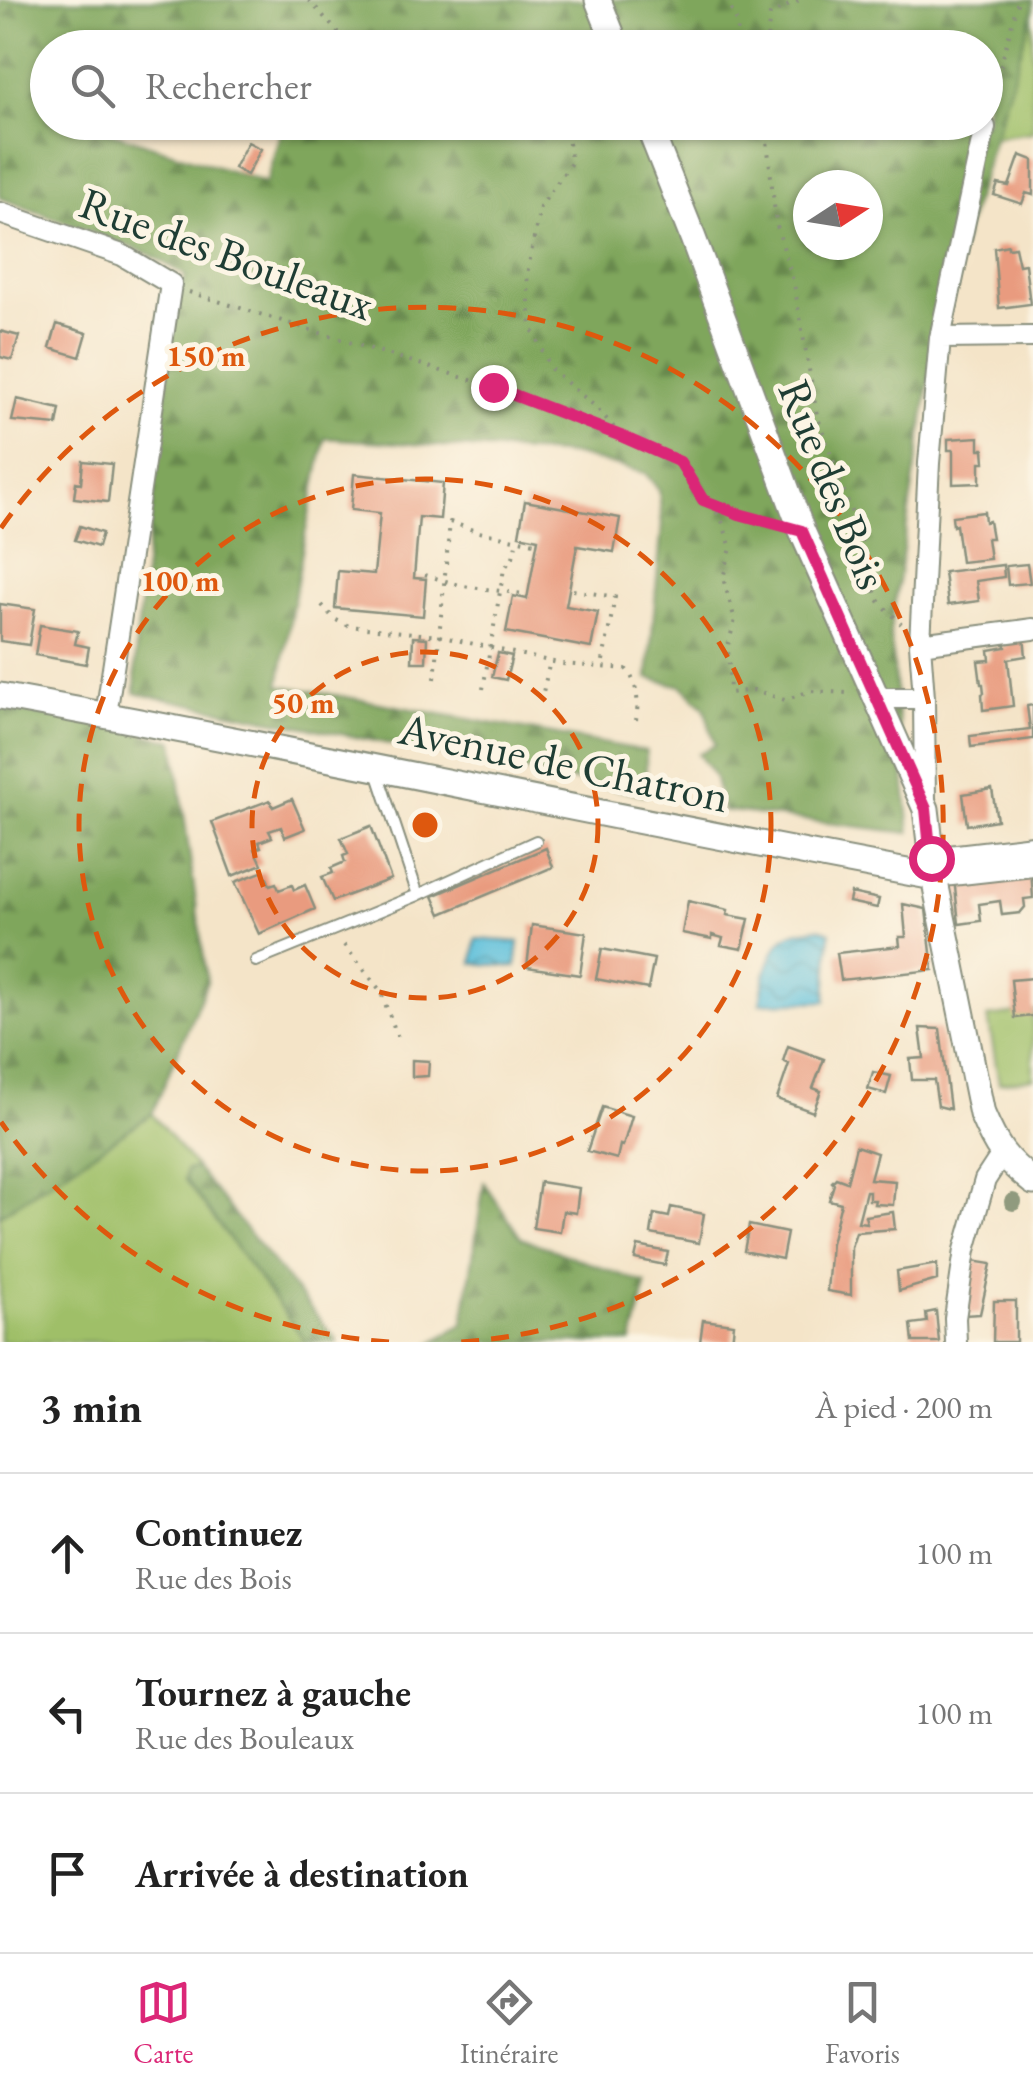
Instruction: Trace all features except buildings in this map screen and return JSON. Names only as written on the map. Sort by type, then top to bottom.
[{"type":"street","points":[[598,0],[610,30]]},
{"type":"street","name":"Rue des Bois","points":[[655,140],[802,531],[926,809],[932,868],[982,1114],[1002,1154]]},
{"type":"street","points":[[926,809],[920,640],[928,463],[940,338],[982,140]]},
{"type":"street","name":"Rue des Bouleaux","points":[[0,213],[122,256],[171,284]]},
{"type":"street","points":[[106,715],[171,284]]},
{"type":"street","points":[[940,338],[1033,337]]},
{"type":"street","points":[[920,640],[1033,630]]},
{"type":"street","name":"Avenue de Chatron","points":[[0,696],[375,767],[698,834],[932,868]]},
{"type":"street","points":[[878,698],[924,698]]},
{"type":"street","points":[[932,868],[1033,846]]},
{"type":"street","points":[[932,868],[1033,866]]},
{"type":"street","points":[[956,1342],[955,1318],[965,1250],[985,1180],[1002,1154],[1033,1182]]},
{"type":"lane","points":[[375,767],[418,895]]},
{"type":"lane","points":[[256,961],[418,895],[536,841]]},
{"type":"path","points":[[309,0],[336,30]]},
{"type":"path","points":[[728,0],[737,30]]},
{"type":"path","points":[[768,30],[770,14],[800,0]]},
{"type":"path","points":[[1003,58],[1018,0]]},
{"type":"path","points":[[568,140],[570,163],[540,207],[528,274],[531,327],[551,369],[597,408],[621,436]]},
{"type":"path","points":[[766,140],[776,224],[794,284],[817,415],[878,600],[920,640]]},
{"type":"path","name":"Rue des Bouleaux","points":[[171,284],[493,387],[680,462],[703,500],[711,503],[722,521],[731,548],[723,578],[735,620],[728,646],[730,692],[754,690],[785,700],[810,690],[878,698]]},
{"type":"path","points":[[711,503],[802,531]]},
{"type":"path","points":[[434,679],[450,522],[535,543]]},
{"type":"path","points":[[483,689],[504,569],[513,557],[517,540]]},
{"type":"path","points":[[425,575],[524,594]]},
{"type":"path","points":[[573,590],[615,596],[602,666]]},
{"type":"path","points":[[322,605],[334,620],[349,626],[438,636],[550,661],[626,669],[639,704],[636,720]]},
{"type":"path","points":[[541,701],[550,661]]},
{"type":"path","points":[[331,930],[380,990],[400,1043]]},
{"type":"green space","points":[[0,0],[1033,0],[1003,109],[1003,30],[145,30],[130,25],[128,30],[30,30],[30,140],[135,140],[266,183],[278,140],[993,140],[936,337],[890,633],[910,833],[723,810],[714,775],[698,754],[715,745],[704,707],[682,686],[648,678],[662,525],[659,490],[645,473],[575,455],[325,438],[279,685],[646,751],[646,795],[135,693],[136,642],[177,295],[186,276],[149,254],[0,198]]},
{"type":"green space","points":[[1032,11],[1033,132],[1003,136],[1003,107]]},
{"type":"green space","points":[[0,708],[106,725],[174,741],[207,982],[152,1114],[0,1215]]},
{"type":"green space","points":[[1033,1011],[1033,1078],[999,1083],[988,1017]]},
{"type":"green space","points":[[152,1114],[196,1168],[186,1170],[185,1180],[306,1342],[0,1342],[0,1215]]},
{"type":"green space","points":[[196,1168],[338,1342],[306,1342],[185,1179],[186,1170]]},
{"type":"green space","points":[[484,1183],[521,1238],[646,1284],[632,1342],[433,1342],[463,1324]]},
{"type":"water","points":[[819,928],[830,932],[826,1001],[760,1003],[775,949],[794,932]]},
{"type":"water","points":[[476,939],[519,942],[516,967],[473,963]]},
{"type":"route","points":[[493,387],[680,462],[703,500],[802,531],[926,809],[931,858]]}]
